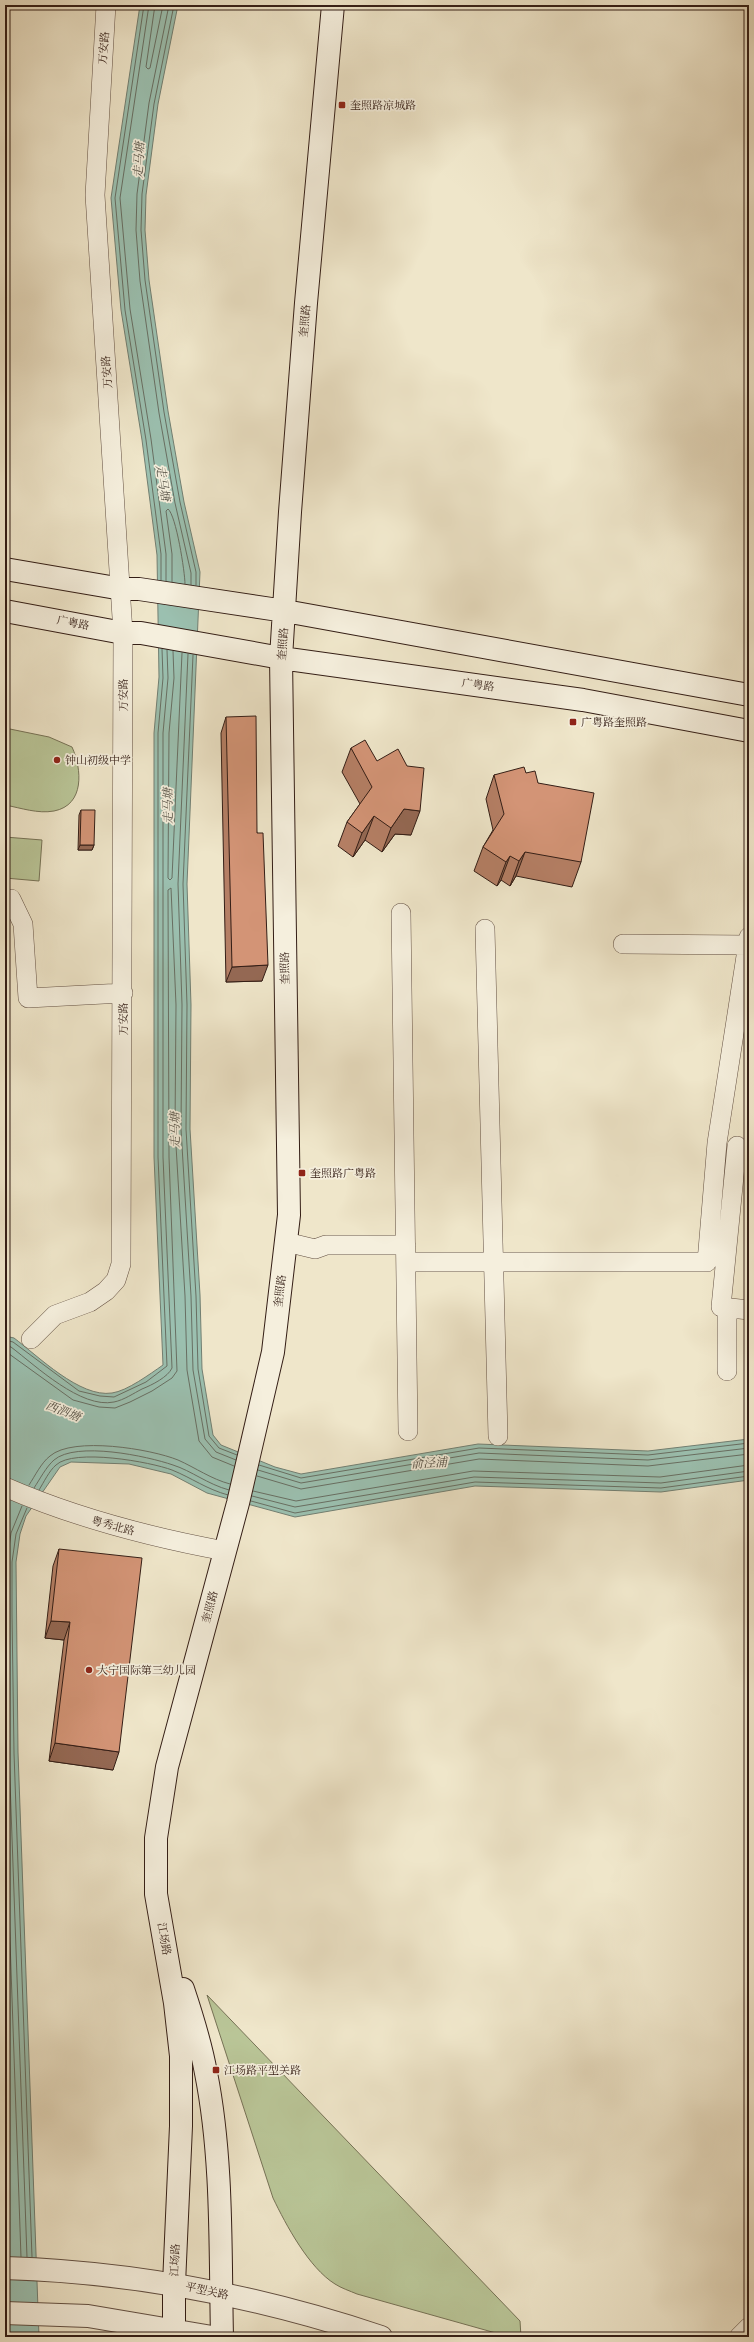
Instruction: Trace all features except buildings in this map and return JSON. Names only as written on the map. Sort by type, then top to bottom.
[{"type":"main road","name":"奎照路","points":[[160,1917],[154,1868],[160,1806],[168,1767],[254,1438],[273,1352],[289,1215],[281,658],[290,512],[304,334],[323,101],[333,5]]},
{"type":"main road","points":[[5,569],[130,589],[285,611],[749,695]]},
{"type":"main road","name":"广粤路","points":[[5,611],[281,658],[583,700],[749,731]]},
{"type":"main road","name":"江场路","points":[[160,1917],[175,2003],[181,2056],[181,2126],[173,2333]]},
{"type":"main road","name":"江场路","points":[[160,1917],[192,2014],[206,2073],[214,2128],[218,2180],[222,2337]]},
{"type":"main road","name":"平型关路","points":[[5,2268],[82,2272],[174,2284],[324,2318],[381,2337]]},
{"type":"main road","points":[[5,2313],[88,2316],[173,2333],[212,2337]]},
{"type":"street","name":"万安路","points":[[30,1339],[55,1315],[90,1302],[106,1291],[116,1280],[121,1264],[123,993],[132,633],[130,589],[95,195],[106,5]]},
{"type":"street","points":[[5,900],[11,899],[23,924],[28,998],[123,993]]},
{"type":"street","points":[[401,913],[408,1431]]},
{"type":"street","points":[[485,929],[498,1436]]},
{"type":"street","points":[[286,1242],[315,1249],[326,1245],[494,1262],[707,1262],[717,1143],[748,941],[623,944]]},
{"type":"street","points":[[717,1143],[743,1147],[721,1307],[749,1310]]},
{"type":"street","points":[[727,1308],[727,1371]]},
{"type":"street","name":"粤秀北路","points":[[5,1487],[48,1506],[162,1539],[225,1551]]},
{"type":"street","points":[[739,2337],[749,2327]]},
{"type":"shaded area","points":[[5,728],[49,737],[72,747],[78,765],[79,775],[76,794],[71,802],[64,807],[48,812],[5,805]]},
{"type":"shaded area","points":[[5,837],[42,840],[39,881],[5,878]]},
{"type":"shaded area","points":[[207,1995],[520,2321],[521,2337],[510,2337],[357,2294],[335,2284],[316,2268],[291,2233],[273,2198]]},
{"type":"water","points":[[140,5],[178,5],[158,104],[146,195],[145,230],[149,280],[168,411],[184,502],[200,572],[187,884],[191,1005],[190,1129],[200,1295],[202,1369],[213,1435],[221,1445],[275,1467],[301,1474],[478,1444],[648,1451],[749,1439],[749,1480],[661,1492],[475,1486],[295,1517],[207,1493],[171,1474],[129,1464],[71,1462],[60,1467],[26,1516],[20,1534],[16,1562],[18,1752],[39,2337],[5,2337],[5,1336],[14,1338],[47,1365],[73,1383],[100,1393],[118,1392],[138,1382],[163,1365],[154,1157],[154,733],[159,677],[157,555],[142,440],[121,310],[111,198]]},
{"type":"place","name":"奎照路凉城路","points":[[342,105]]},
{"type":"place","name":"广粤路奎照路","points":[[573,722]]},
{"type":"place","name":"钟山初级中学","points":[[57,760]]},
{"type":"place","name":"奎照路广粤路","points":[[302,1173]]},
{"type":"place","name":"大宁国际第三幼儿园","points":[[89,1670]]},
{"type":"place","name":"江场路平型关路","points":[[216,2070]]},
{"type":"water label","name":"走马塘","points":[[139,160]]},
{"type":"water label","name":"走马塘","points":[[163,483]]},
{"type":"water label","name":"走马塘","points":[[168,806]]},
{"type":"water label","name":"走马塘","points":[[175,1130]]},
{"type":"water label","name":"西泗塘","points":[[63,1411]]},
{"type":"water label","name":"俞泾浦","points":[[429,1463]]}]
